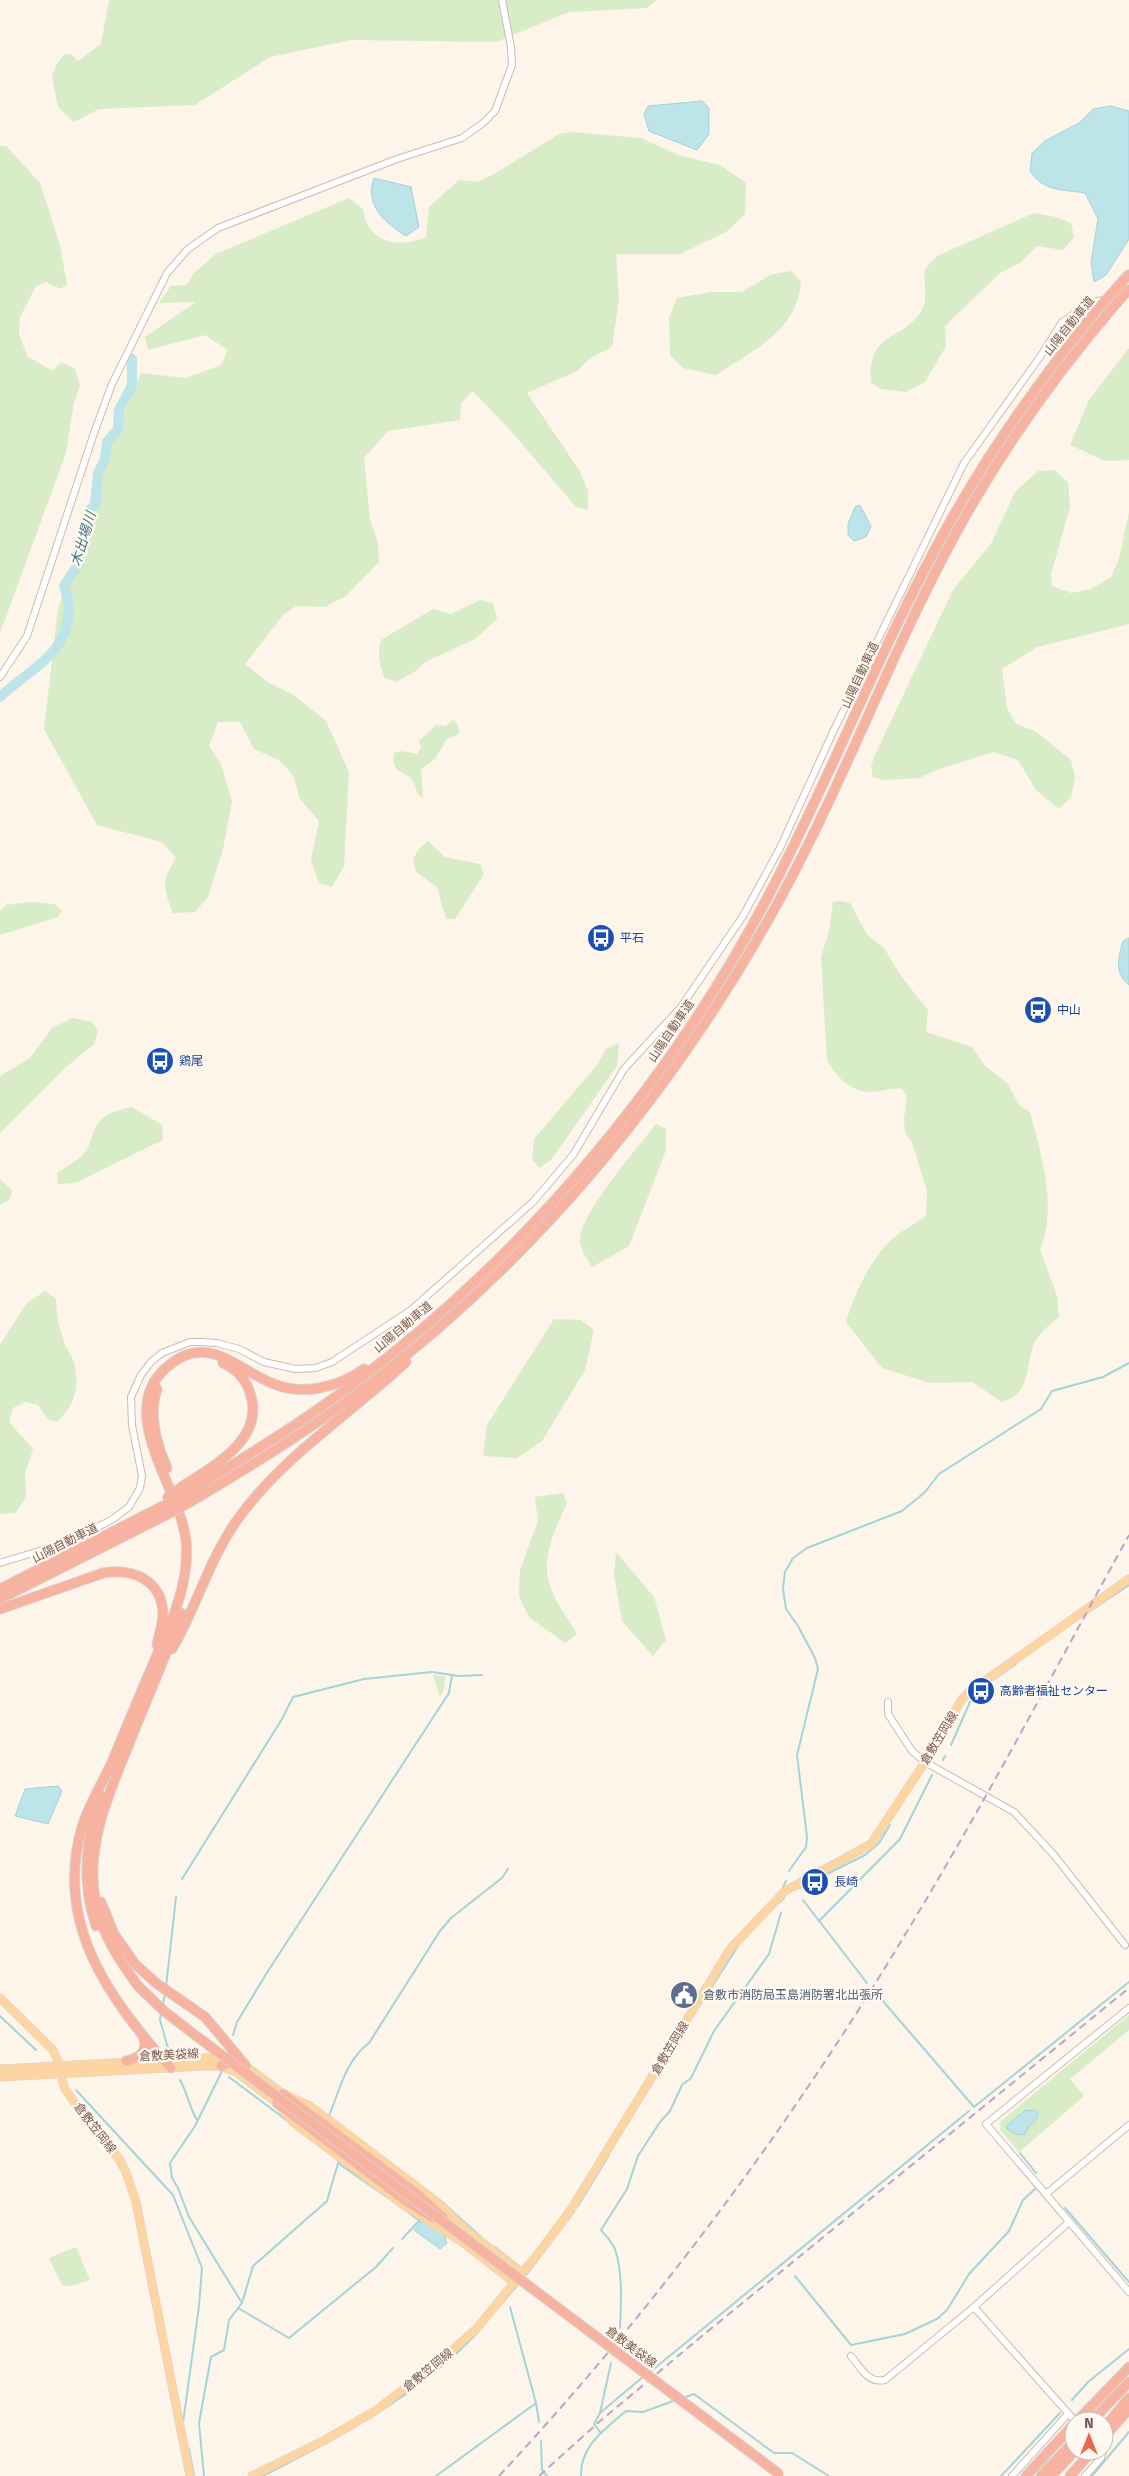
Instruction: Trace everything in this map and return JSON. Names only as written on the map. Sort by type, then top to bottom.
[{"type":"highway","name":"山陽自動車道","points":[[0,1589],[81,1549],[300,1422],[400,1347],[506,1252],[600,1148],[672,1053],[732,958],[772,889],[913,594],[966,494],[1022,408],[1062,352],[1129,274]]},
{"type":"highway","name":"山陽自動車道","points":[[0,1599],[190,1502],[290,1441],[352,1397],[411,1351],[469,1300],[542,1227],[607,1155],[682,1059],[783,894],[922,600],[975,500],[1032,411],[1072,357],[1129,289]]},
{"type":"highway","points":[[154,1673],[180,1636],[216,1556],[254,1498],[288,1462],[396,1372],[469,1300]]},
{"type":"highway","points":[[138,1986],[118,1957],[103,1926],[94,1893],[94,1863],[98,1828],[105,1803],[179,1602],[186,1560],[182,1521],[156,1456],[147,1424],[148,1398],[159,1374],[170,1364],[182,1357],[196,1353],[211,1353],[231,1360],[274,1384],[290,1388],[313,1389],[348,1378],[400,1347]]},
{"type":"highway","points":[[171,2068],[142,2034],[110,1990],[93,1961],[82,1931],[76,1903],[74,1872],[82,1828],[110,1764],[154,1673],[184,1604],[190,1581],[192,1549],[185,1509],[155,1433],[154,1398],[161,1382],[172,1370],[194,1360],[212,1359],[234,1369],[245,1382],[252,1398],[251,1423],[242,1439],[231,1452],[185,1489]]},
{"type":"highway","points":[[0,1610],[103,1573],[120,1571],[134,1573],[152,1586],[162,1604],[161,1628],[154,1673]]},
{"type":"highway","points":[[110,1764],[90,1832],[86,1858],[87,1888],[93,1917],[104,1943],[123,1971],[187,2029],[465,2238]]},
{"type":"highway","points":[[94,1863],[101,1902],[114,1934],[135,1964],[156,1983],[206,2017],[246,2066]]},
{"type":"highway","points":[[126,2061],[137,2058],[145,2050],[142,2034]]},
{"type":"highway","points":[[221,2066],[231,2058],[230,2046]]},
{"type":"highway","points":[[284,2094],[416,2193],[465,2238]]},
{"type":"highway","points":[[277,2103],[407,2202],[465,2238]]},
{"type":"highway","name":"倉敷美袋線","points":[[465,2238],[781,2475]]},
{"type":"highway","points":[[1086,2411],[1129,2367]]},
{"type":"highway","points":[[1101,2411],[1129,2382]]},
{"type":"highway","points":[[1112,2411],[1129,2393]]},
{"type":"highway","points":[[1114,2416],[1129,2398]]},
{"type":"highway","points":[[1114,2425],[1129,2408]]},
{"type":"highway","points":[[1026,2476],[1064,2434]]},
{"type":"highway","points":[[1041,2476],[1064,2452]]},
{"type":"highway","points":[[1051,2476],[1065,2461]]},
{"type":"highway","points":[[1064,2476],[1077,2461]]},
{"type":"highway","points":[[1070,2476],[1083,2461]]},
{"type":"main road","name":"倉敷笠岡線","points":[[252,2476],[325,2440],[390,2401],[461,2344],[515,2283],[578,2198],[730,1950],[785,1891],[871,1844],[968,1693],[1129,1578]]},
{"type":"main road","points":[[0,1998],[48,2044],[55,2054],[60,2069]]},
{"type":"main road","name":"倉敷美袋線","points":[[60,2069],[126,2061],[216,2056],[231,2058],[246,2066],[284,2094],[310,2106],[432,2198],[471,2234],[522,2273]]},
{"type":"main road","name":"倉敷美袋線","points":[[60,2069],[221,2066],[236,2072],[277,2103],[301,2129],[402,2204],[462,2242],[515,2283]]},
{"type":"main road","points":[[0,2069],[60,2069]]},
{"type":"main road","name":"倉敷笠岡線","points":[[60,2069],[64,2087],[88,2122],[119,2159],[132,2188],[190,2476]]},
{"type":"main road","points":[[0,2077],[60,2069]]},
{"type":"street","points":[[0,677],[27,636],[112,384],[167,273],[188,249],[218,228],[397,159],[462,138],[483,123],[497,106],[512,65],[511,47],[502,0]]},
{"type":"street","points":[[0,1563],[68,1542],[113,1519],[129,1507],[140,1488],[142,1476],[132,1425],[132,1397],[141,1375],[151,1362],[162,1353],[190,1342],[202,1342],[217,1343],[239,1349],[264,1362],[295,1369],[316,1368],[332,1362],[411,1310],[538,1196],[572,1155],[624,1069],[686,999],[742,916],[780,848],[832,732],[964,462],[1042,354],[1062,322],[1091,303],[1129,293]]},
{"type":"street","points":[[888,1702],[888,1714],[912,1751],[925,1762],[1014,1812],[1054,1854],[1125,1945]]},
{"type":"street","points":[[1129,2008],[986,2124],[1129,2292]]},
{"type":"street","points":[[1046,2194],[1129,2125]]},
{"type":"street","points":[[851,2356],[869,2378],[885,2380],[974,2307],[1070,2222]]},
{"type":"street","points":[[974,2307],[1065,2411]]},
{"type":"street","points":[[1012,2476],[1064,2418]]},
{"type":"street","points":[[1085,2476],[1098,2461]]},
{"type":"green space","points":[[109,0],[657,0],[647,8],[569,12],[496,42],[351,40],[270,57],[195,105],[99,109],[74,122],[58,107],[52,76],[64,54],[72,55],[78,61],[101,44]]},
{"type":"green space","points":[[570,132],[641,138],[681,156],[720,165],[746,183],[745,214],[726,232],[680,254],[616,254],[619,299],[612,347],[589,359],[577,371],[527,393],[579,470],[588,491],[588,510],[576,507],[512,432],[473,391],[461,403],[460,420],[388,431],[364,458],[370,520],[378,543],[379,562],[346,596],[325,607],[296,606],[284,614],[245,664],[269,683],[292,694],[326,721],[349,772],[344,866],[332,887],[319,883],[311,860],[319,821],[300,799],[293,775],[279,760],[254,749],[240,722],[218,722],[209,746],[221,764],[232,801],[223,849],[208,897],[195,912],[173,913],[165,885],[168,873],[176,858],[162,842],[97,825],[44,729],[58,609],[117,428],[141,373],[186,378],[221,365],[228,350],[205,335],[148,350],[145,337],[196,302],[159,303],[171,286],[187,285],[194,273],[216,254],[349,198],[363,209],[366,220],[377,236],[395,242],[415,241],[426,237],[429,207],[459,180],[477,182],[494,174],[559,134]]},
{"type":"green space","points":[[0,146],[6,146],[40,183],[60,245],[67,285],[60,289],[46,282],[36,286],[20,317],[19,335],[28,357],[53,371],[61,362],[75,369],[80,386],[74,402],[66,453],[0,633]]},
{"type":"green space","points":[[1034,213],[1056,217],[1071,223],[1074,237],[1063,250],[1037,246],[1020,263],[1000,273],[945,326],[946,346],[925,382],[905,392],[882,389],[871,383],[871,366],[880,345],[906,327],[923,308],[925,299],[925,269],[937,256]]},
{"type":"green space","points":[[791,271],[801,281],[798,299],[791,314],[782,326],[759,347],[716,375],[683,368],[670,355],[669,318],[677,298],[711,292],[742,292],[770,275]]},
{"type":"green space","points":[[1129,348],[1129,460],[1105,461],[1070,445],[1089,400]]},
{"type":"green space","points":[[1055,470],[1068,483],[1070,507],[1051,574],[1052,586],[1071,593],[1091,589],[1111,577],[1119,559],[1129,512],[1129,624],[1037,647],[1002,669],[1007,708],[1016,724],[1035,731],[1071,760],[1075,777],[1071,797],[1059,809],[1036,790],[1018,760],[994,752],[942,768],[919,778],[884,780],[873,777],[871,767],[874,757],[953,590],[992,542],[1015,492],[1038,471]]},
{"type":"green space","points":[[480,600],[493,603],[497,619],[475,639],[425,662],[414,672],[396,682],[385,678],[379,659],[381,640],[433,609],[451,614]]},
{"type":"green space","points":[[454,720],[458,725],[459,734],[447,739],[434,760],[421,769],[423,798],[410,777],[397,769],[394,753],[402,751],[417,754],[421,748],[419,741],[436,725],[445,726]]},
{"type":"green space","points":[[428,841],[445,857],[480,864],[484,874],[455,919],[446,919],[437,887],[416,872],[413,860],[418,850]]},
{"type":"green space","points":[[32,902],[54,904],[62,910],[58,917],[0,935],[0,911],[6,905]]},
{"type":"green space","points":[[833,902],[850,903],[867,935],[884,948],[901,976],[928,1010],[926,1032],[972,1047],[985,1066],[1007,1083],[1020,1106],[1030,1112],[1043,1163],[1048,1199],[1048,1216],[1040,1249],[1057,1296],[1059,1317],[1043,1331],[1035,1342],[1026,1377],[1019,1392],[1012,1398],[1002,1402],[972,1382],[930,1383],[882,1368],[846,1322],[854,1298],[866,1273],[881,1251],[900,1233],[926,1216],[927,1191],[912,1142],[905,1133],[904,1119],[907,1096],[902,1089],[871,1092],[857,1089],[844,1082],[827,1060],[821,957],[829,931]]},
{"type":"green space","points":[[72,1018],[92,1022],[98,1031],[94,1044],[65,1068],[0,1133],[0,1076],[30,1058],[52,1028]]},
{"type":"green space","points":[[619,1043],[617,1066],[551,1160],[539,1168],[532,1159],[534,1139],[597,1065],[606,1049]]},
{"type":"green space","points":[[132,1107],[162,1125],[163,1140],[75,1183],[58,1184],[57,1173],[83,1155],[99,1122],[107,1115]]},
{"type":"green space","points":[[656,1124],[666,1129],[666,1150],[629,1246],[592,1267],[581,1246],[580,1239],[583,1228],[600,1197]]},
{"type":"green space","points":[[0,1179],[12,1190],[10,1199],[0,1205]]},
{"type":"green space","points":[[45,1291],[56,1299],[61,1331],[74,1363],[76,1388],[68,1410],[56,1422],[48,1419],[38,1405],[25,1402],[13,1408],[9,1422],[33,1449],[25,1474],[26,1497],[15,1513],[0,1514],[0,1345],[26,1304]]},
{"type":"green space","points":[[554,1319],[581,1320],[594,1330],[585,1370],[542,1441],[517,1458],[483,1456],[487,1425]]},
{"type":"green space","points":[[563,1493],[567,1503],[551,1543],[548,1554],[547,1575],[552,1592],[577,1634],[565,1643],[529,1617],[519,1596],[520,1570],[538,1521],[535,1497]]},
{"type":"green space","points":[[616,1552],[654,1597],[666,1640],[653,1656],[622,1621],[614,1574]]},
{"type":"green space","points":[[433,1675],[445,1676],[444,1689],[440,1697]]},
{"type":"green space","points":[[1129,2015],[1129,2030],[1070,2079],[1084,2096],[1019,2152],[1000,2130],[1001,2121]]},
{"type":"green space","points":[[76,2247],[90,2280],[71,2286],[62,2285],[49,2258]]},
{"type":"water","points":[[702,101],[709,108],[709,134],[697,150],[649,131],[644,114],[648,106]]},
{"type":"water","points":[[1111,106],[1129,111],[1129,239],[1106,275],[1094,282],[1091,262],[1098,219],[1085,193],[1047,186],[1035,178],[1030,171],[1032,153],[1045,141],[1079,123],[1093,109]]},
{"type":"water","points":[[374,178],[411,187],[419,227],[406,236],[384,219],[374,205],[372,197]]},
{"type":"water","points":[[860,505],[871,526],[866,537],[854,541],[848,535],[848,524],[855,507]]},
{"type":"water","points":[[1129,938],[1129,985],[1121,975],[1118,965],[1123,941]]},
{"type":"water","points":[[58,1786],[62,1791],[48,1824],[15,1816],[25,1789]]},
{"type":"water","points":[[1035,2110],[1038,2113],[1037,2117],[1025,2134],[1018,2135],[1007,2129],[1007,2126],[1024,2111]]},
{"type":"water","points":[[422,2220],[444,2235],[447,2243],[440,2249],[414,2230]]},
{"type":"waterway","name":"木出場川","points":[[0,697],[45,660],[61,639],[69,609],[64,586],[79,563],[79,547],[86,529],[89,510],[95,505],[98,473],[105,459],[107,442],[118,429],[119,410],[132,385],[132,359]]},
{"type":"waterway","points":[[789,1871],[806,1847],[807,1837],[797,1755],[818,1669],[815,1658],[798,1626],[786,1609],[783,1589],[785,1572],[793,1558],[807,1548],[902,1511],[925,1492],[939,1474],[1041,1409],[1052,1391],[1103,1377],[1129,1363]]},
{"type":"waterway","points":[[1090,1611],[1129,1585]]},
{"type":"waterway","points":[[993,1680],[1016,1664]]},
{"type":"waterway","points":[[182,1879],[282,1719],[293,1697],[364,1679],[432,1672],[459,1676],[482,1675]]},
{"type":"waterway","points":[[233,2035],[237,2022],[268,1971],[449,1693],[452,1675]]},
{"type":"waterway","points":[[951,1745],[970,1702],[988,1689]]},
{"type":"waterway","points":[[943,1760],[945,1756]]},
{"type":"waterway","points":[[819,1921],[900,1839],[932,1775]]},
{"type":"waterway","points":[[799,1888],[865,1855],[879,1843],[890,1825]]},
{"type":"waterway","points":[[330,2118],[329,2116],[349,2066],[369,2043],[440,1931],[451,1918],[502,1878],[508,1869]]},
{"type":"waterway","points":[[783,1887],[786,1881]]},
{"type":"waterway","points":[[166,1987],[176,1897]]},
{"type":"waterway","points":[[779,1903],[784,1898]]},
{"type":"waterway","points":[[803,1900],[867,1983]]},
{"type":"waterway","points":[[620,2328],[621,2288],[618,2258],[614,2246],[601,2230],[627,2189],[638,2156],[660,2122],[670,2111],[682,2085],[691,2078],[714,2031],[769,1954],[781,1913]]},
{"type":"waterway","points":[[704,1999],[738,1946]]},
{"type":"waterway","points":[[974,2107],[1129,1982]]},
{"type":"waterway","points":[[876,1993],[974,2107]]},
{"type":"waterway","points":[[163,2004],[165,1994]]},
{"type":"waterway","points":[[161,2013],[160,2020],[169,2052]]},
{"type":"waterway","points":[[0,2016],[36,2050]]},
{"type":"waterway","points":[[204,2476],[199,2423],[211,2357],[224,2350],[229,2320],[242,2303],[189,2217],[178,2188],[172,2178],[170,2163],[195,2126],[222,2071]]},
{"type":"waterway","points":[[229,2077],[289,2122]]},
{"type":"waterway","points":[[180,2080],[197,2120]]},
{"type":"waterway","points":[[76,2090],[173,2195],[202,2268],[199,2306],[183,2423]]},
{"type":"waterway","points":[[650,2372],[969,2111]]},
{"type":"waterway","points":[[1020,2153],[1036,2173]]},
{"type":"waterway","points":[[578,2206],[609,2155]]},
{"type":"waterway","points":[[339,2160],[338,2163],[385,2196]]},
{"type":"waterway","points":[[242,2303],[253,2266],[327,2201],[338,2163]]},
{"type":"waterway","points":[[795,2276],[851,2345],[905,2334],[937,2319],[947,2310],[969,2274],[1009,2231],[1023,2200],[1035,2189]]},
{"type":"waterway","points":[[440,2200],[481,2237]]},
{"type":"waterway","points":[[1065,2208],[1129,2282]]},
{"type":"waterway","points":[[405,2210],[421,2222]]},
{"type":"waterway","points":[[560,2230],[574,2212]]},
{"type":"waterway","points":[[402,2239],[420,2220]]},
{"type":"waterway","points":[[495,2247],[520,2267]]},
{"type":"waterway","points":[[238,2308],[289,2338],[376,2267],[393,2248]]},
{"type":"waterway","points":[[527,2274],[542,2254]]},
{"type":"waterway","points":[[503,2302],[516,2287]]},
{"type":"waterway","points":[[510,2307],[536,2403],[539,2422]]},
{"type":"waterway","points":[[263,2476],[350,2430],[404,2395],[455,2354],[479,2331]]},
{"type":"waterway","points":[[1072,2400],[1088,2382],[1129,2349]]},
{"type":"waterway","points":[[601,2433],[594,2424],[600,2413],[611,2363]]},
{"type":"waterway","points":[[600,2413],[644,2376]]},
{"type":"waterway","points":[[683,2398],[694,2394],[774,2453],[792,2453],[829,2476]]},
{"type":"waterway","points":[[581,2476],[582,2465],[589,2447],[602,2432],[626,2411],[643,2412],[676,2400]]},
{"type":"waterway","points":[[436,2476],[536,2403]]},
{"type":"waterway","points":[[1001,2476],[1060,2413]]},
{"type":"waterway","points":[[1092,2476],[1129,2432]]},
{"type":"waterway","points":[[541,2441],[542,2470],[547,2476]]},
{"type":"waterway","points":[[189,2449],[194,2476]]},
{"type":"railway","points":[[499,2476],[554,2415],[661,2288],[712,2222],[808,2087],[897,1948],[957,1846],[1129,1535]]},
{"type":"railway","points":[[539,2476],[599,2422],[702,2336],[1129,1988]]},
{"type":"place","name":"平石","points":[[601,938]]},
{"type":"place","name":"中山","points":[[1038,1010]]},
{"type":"place","name":"鶏尾","points":[[160,1061]]},
{"type":"place","name":"高齢者福祉センター","points":[[981,1691]]},
{"type":"place","name":"長崎","points":[[815,1882]]},
{"type":"place","name":"倉敷市消防局玉島消防署北出張所","points":[[684,1995]]}]
